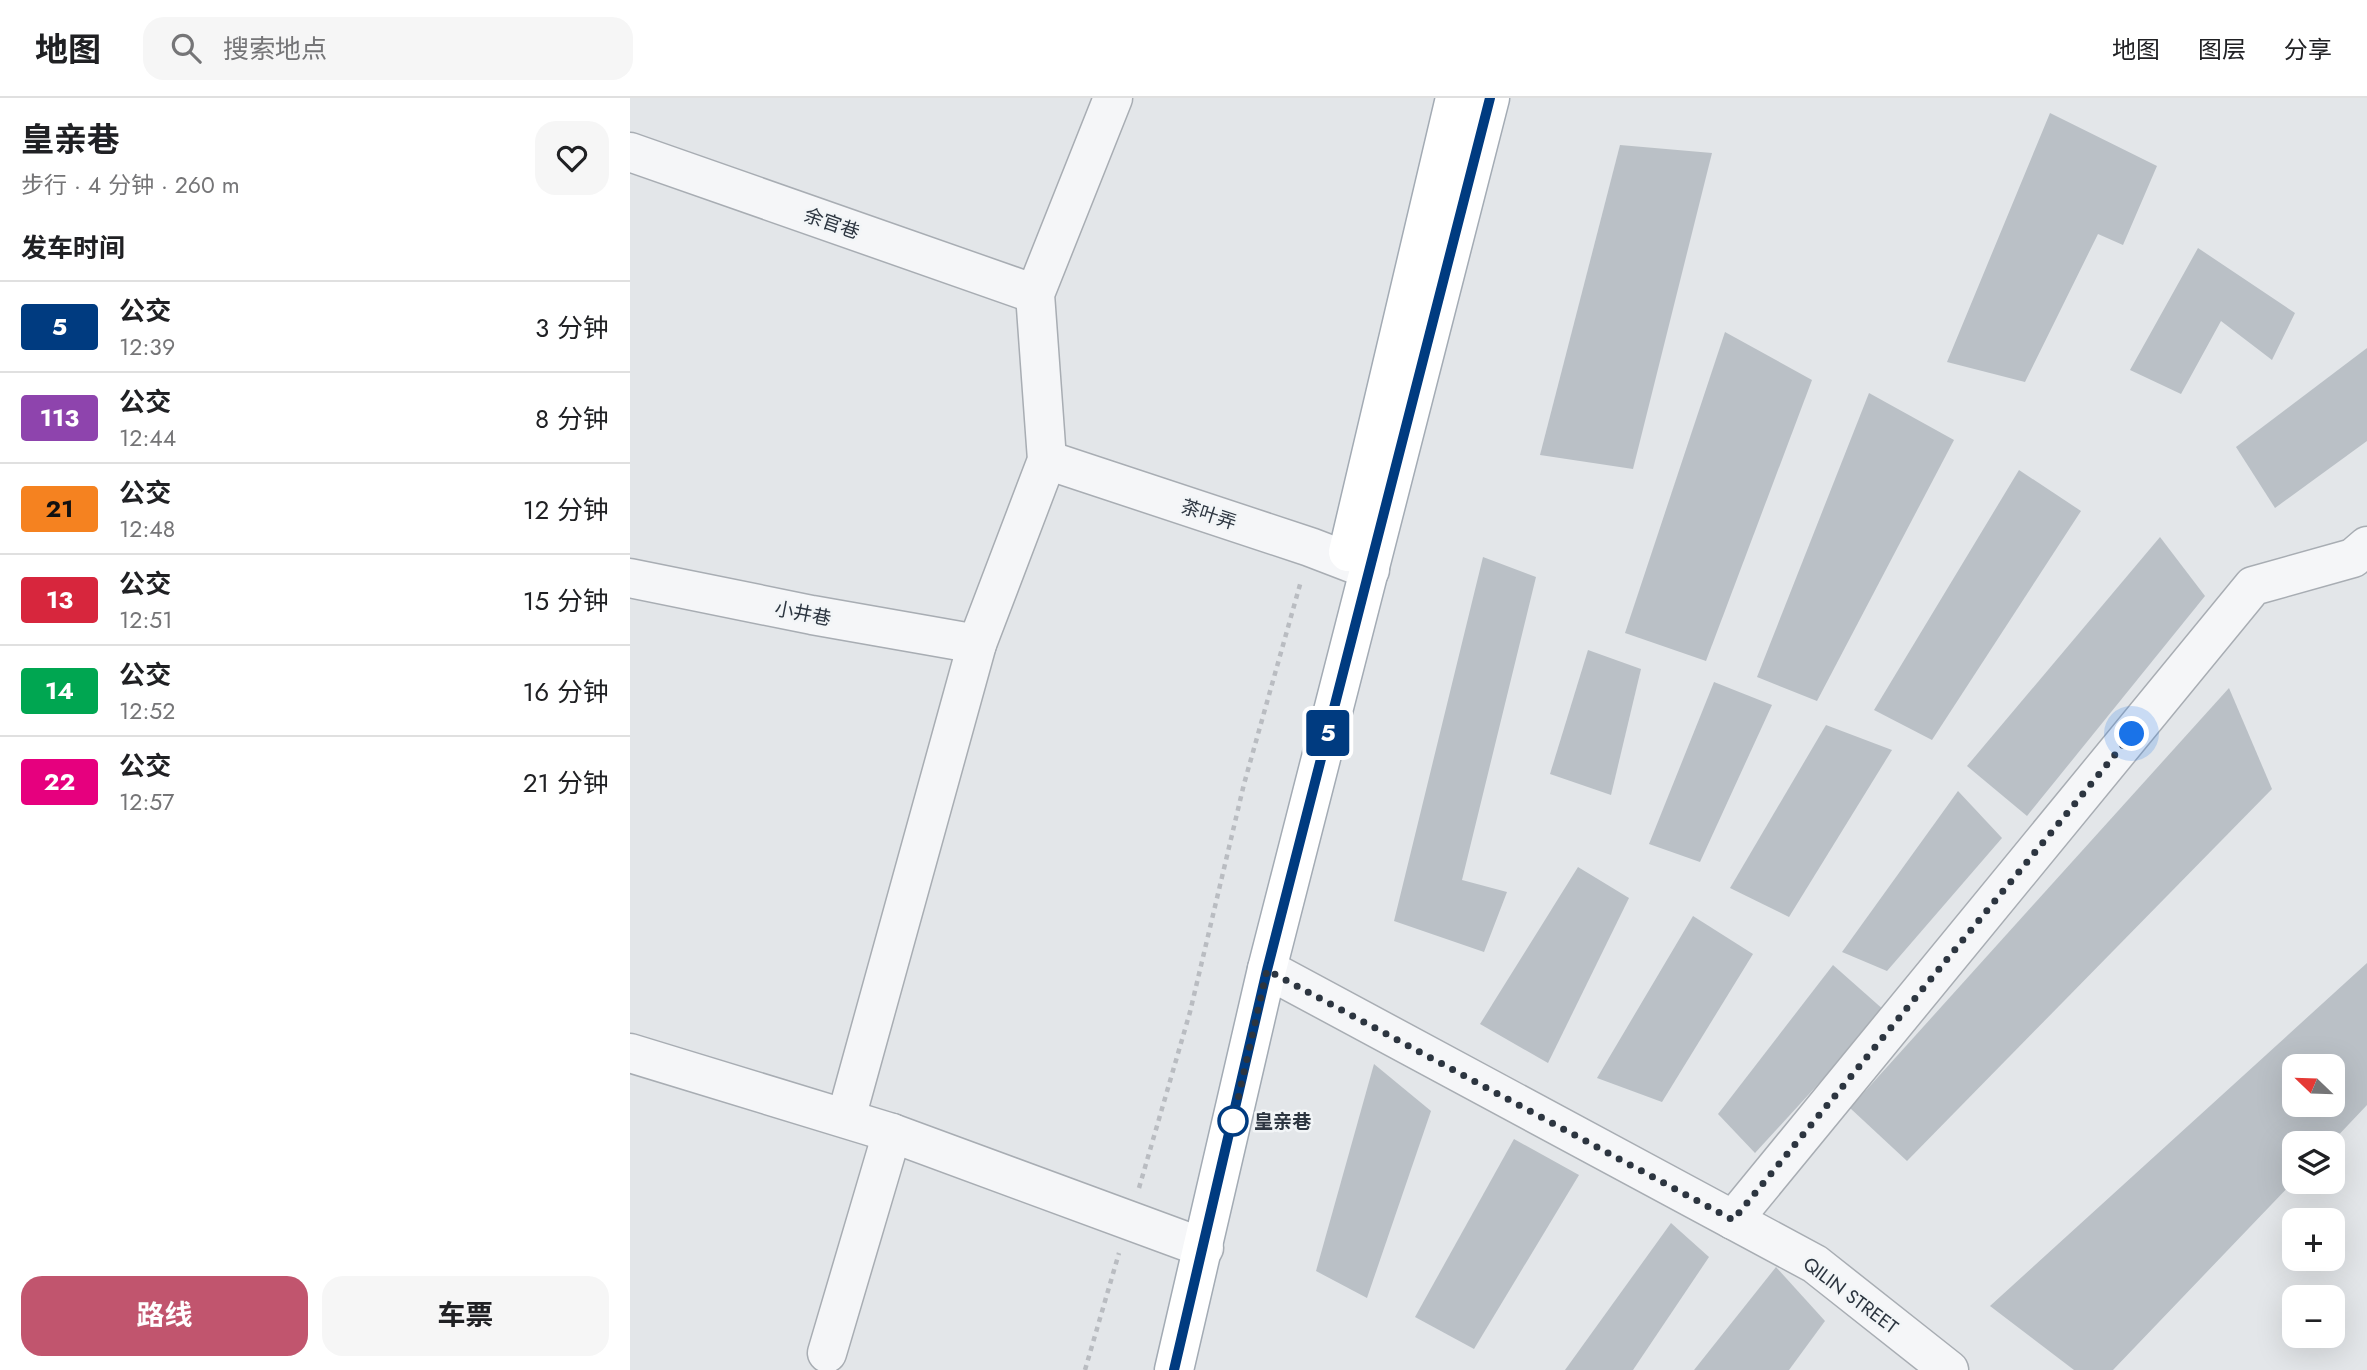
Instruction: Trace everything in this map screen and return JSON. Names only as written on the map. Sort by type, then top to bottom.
[{"type":"main road","points":[[1147,1370],[1192,1244],[1267,970],[1358,565],[1455,98]]},
{"type":"main road","points":[[1174,1370],[1192,1244],[1358,565],[1490,98]]},
{"type":"street","points":[[846,1118],[977,644],[1047,460],[1035,294],[1113,98]]},
{"type":"street","name":"余官巷","points":[[630,152],[1035,294]]},
{"type":"street","name":"茶叶弄","points":[[1047,460],[1358,565]]},
{"type":"street","points":[[1733,1220],[2253,586],[2353,558],[2367,547]]},
{"type":"street","name":"小井巷","points":[[630,578],[812,615],[977,644]]},
{"type":"street","name":"QILIN STREET","points":[[1267,970],[1815,1264],[1949,1370]]},
{"type":"street","points":[[630,1053],[892,1133],[1192,1244]]},
{"type":"street","points":[[827,1353],[892,1133]]},
{"type":"path","points":[[1085,1370],[1190,1012],[1244,784],[1310,547]]},
{"type":"building","points":[[2050,113],[2157,166],[2123,245],[2098,234],[2025,382],[1947,362]]},
{"type":"building","points":[[1620,145],[1712,153],[1633,469],[1540,455]]},
{"type":"building","points":[[2198,248],[2295,313],[2272,360],[2221,321],[2181,394],[2130,370]]},
{"type":"building","points":[[1725,332],[1812,380],[1706,661],[1625,633]]},
{"type":"building","points":[[2367,348],[2367,441],[2275,508],[2236,447]]},
{"type":"building","points":[[1869,393],[1954,440],[1817,701],[1757,677]]},
{"type":"building","points":[[2019,470],[2081,511],[1932,740],[1874,710]]},
{"type":"building","points":[[2160,537],[2205,596],[2027,816],[1967,766]]},
{"type":"building","points":[[1483,557],[1536,577],[1462,880],[1507,892],[1484,952],[1394,921]]},
{"type":"building","points":[[1588,650],[1641,669],[1611,795],[1550,774]]},
{"type":"building","points":[[1714,682],[1772,705],[1700,862],[1649,844]]},
{"type":"building","points":[[2229,688],[2272,789],[1907,1161],[1850,1108]]},
{"type":"building","points":[[1826,725],[1892,750],[1789,917],[1730,888]]},
{"type":"building","points":[[1958,791],[2002,838],[1887,971],[1842,952]]},
{"type":"building","points":[[1578,867],[1629,898],[1548,1063],[1480,1024]]},
{"type":"building","points":[[1693,916],[1753,954],[1662,1102],[1597,1078]]},
{"type":"building","points":[[2367,963],[2367,1105],[2342,1131],[2282,1131],[2282,1194],[2113,1370],[2074,1370],[1990,1306]]},
{"type":"building","points":[[1833,965],[1885,1011],[1755,1153],[1718,1114]]},
{"type":"building","points":[[1374,1064],[1431,1111],[1367,1298],[1316,1271]]},
{"type":"building","points":[[1514,1139],[1579,1175],[1474,1349],[1415,1317]]},
{"type":"building","points":[[1671,1223],[1709,1257],[1633,1370],[1565,1370]]},
{"type":"building","points":[[1776,1267],[1825,1321],[1789,1370],[1694,1370]]},
{"type":"bus line","name":"5","points":[[1174,1370],[1267,970],[1490,98]]},
{"type":"place","name":"皇亲巷","points":[[1233,1121]]},
{"type":"route","points":[[1233,1121],[1267,970],[1733,1220],[2132,734]]}]
